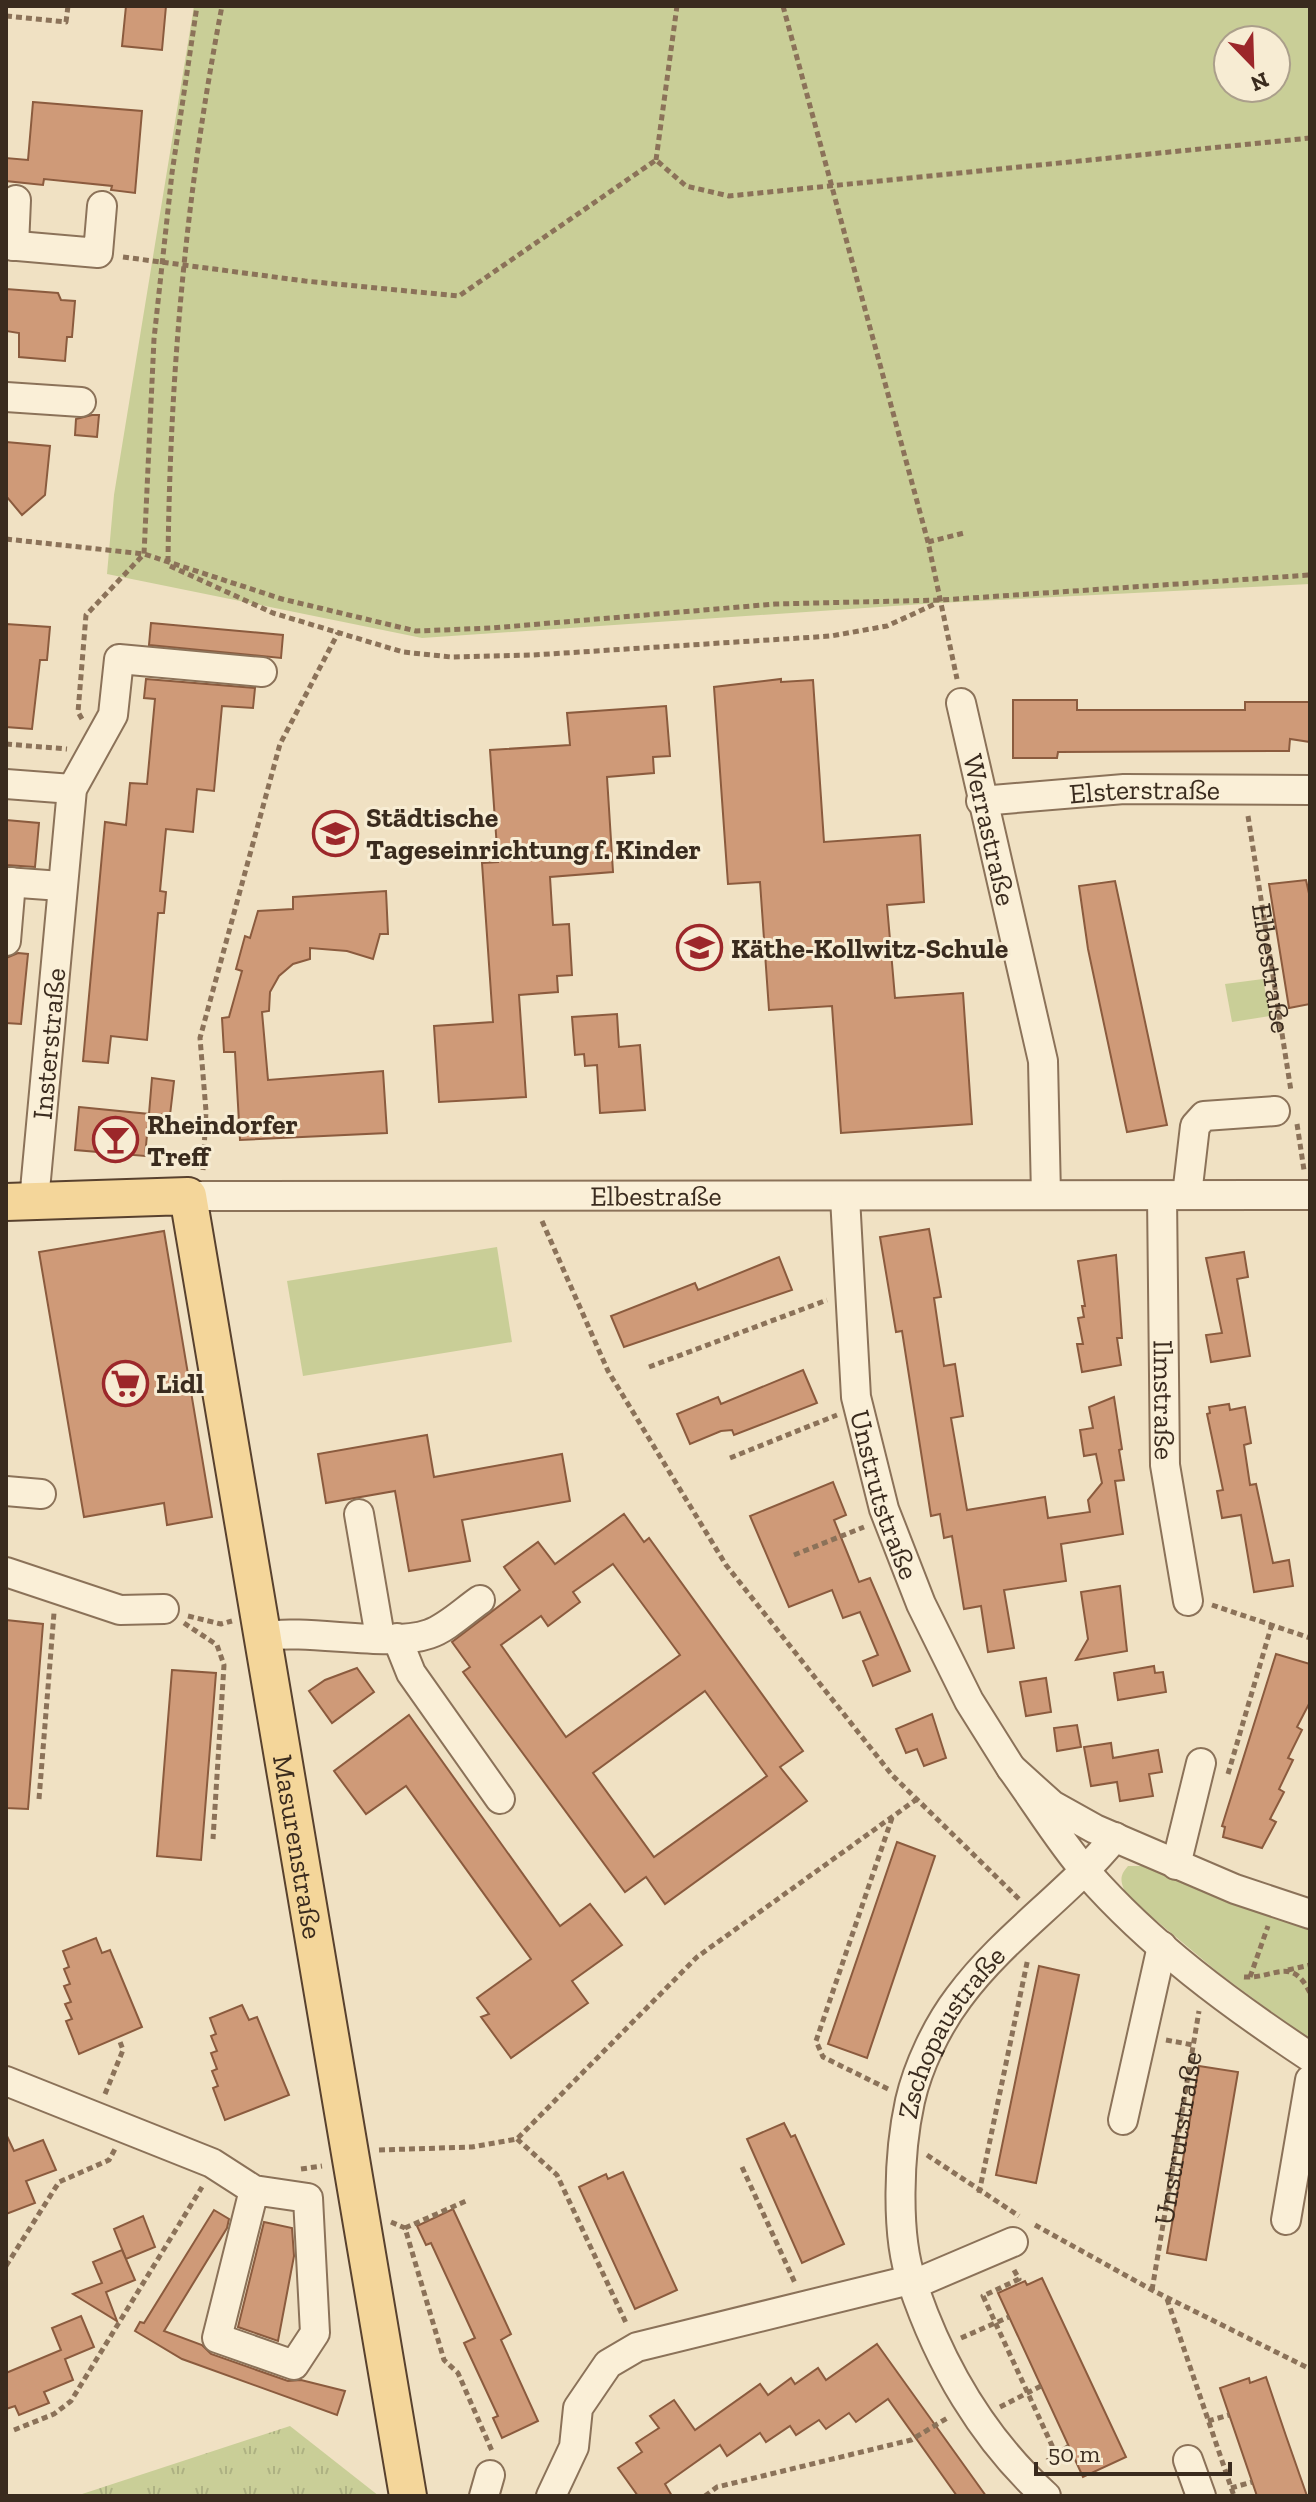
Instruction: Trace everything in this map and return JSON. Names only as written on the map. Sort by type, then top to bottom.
[{"type":"main road","name":"Elbestraße","points":[[20,1201],[195,1195]]},
{"type":"main road","name":"Masurenstraße","points":[[195,1195],[253,1628],[350,2152],[408,2496]]},
{"type":"street","points":[[16,200],[10,246],[98,253],[102,206]]},
{"type":"street","points":[[6,397],[81,402]]},
{"type":"street","name":"Insterstraße","points":[[20,1201],[72,789],[113,715],[119,659],[262,672]]},
{"type":"street","name":"Werrastraße","points":[[961,703],[1043,1061],[1046,1195]]},
{"type":"street","points":[[6,784],[72,789]]},
{"type":"street","name":"Elsterstraße","points":[[981,801],[1124,789],[1310,790]]},
{"type":"street","points":[[6,941],[9,882],[61,886]]},
{"type":"street","name":"Ilmstraße","points":[[1188,1601],[1165,1465],[1174,1195],[1195,1126],[1204,1116],[1288,1112]]},
{"type":"street","name":"Elbestraße","points":[[195,1195],[1309,1195]]},
{"type":"street","name":"Unstrutstraße","points":[[845,1197],[858,1406],[888,1518],[921,1604],[969,1701],[1011,1768],[1086,1872],[1162,1946],[1216,1982],[1310,2057]]},
{"type":"street","points":[[6,1491],[41,1494]]},
{"type":"street","points":[[359,1514],[389,1638],[500,1799]]},
{"type":"street","points":[[6,1572],[120,1610],[164,1609]]},
{"type":"street","points":[[253,1628],[389,1638],[431,1633],[480,1600]]},
{"type":"street","points":[[1176,1865],[1201,1763]]},
{"type":"street","name":"Unstrutstraße","points":[[1011,1768],[1052,1805],[1115,1837],[1176,1865],[1310,1914]]},
{"type":"street","name":"Zschopaustraße","points":[[1046,2496],[1027,2479],[973,2412],[938,2347],[911,2282],[901,2211],[910,2101],[942,2024],[958,1999],[1025,1924],[1086,1872],[1115,1837]]},
{"type":"street","points":[[1123,2120],[1162,1946]]},
{"type":"street","points":[[1286,2220],[1310,2080]]},
{"type":"street","points":[[6,2081],[212,2163],[254,2190],[308,2198],[315,2333],[294,2365],[217,2338],[254,2190]]},
{"type":"street","points":[[558,2490],[574,2447],[578,2408],[608,2364],[637,2347],[911,2282],[1022,2228]]},
{"type":"street","points":[[1188,2460],[1201,2496]]},
{"type":"path","points":[[6,16],[66,22],[68,6]]},
{"type":"path","points":[[144,554],[154,339],[172,173],[197,6]]},
{"type":"path","points":[[168,562],[181,263],[201,115],[222,6]]},
{"type":"path","points":[[98,253],[305,281],[459,296],[656,160],[677,6]]},
{"type":"path","points":[[783,6],[928,542],[961,703]]},
{"type":"path","points":[[656,160],[686,186],[729,196],[1310,138]]},
{"type":"path","points":[[928,542],[964,533]]},
{"type":"path","points":[[6,539],[144,554],[282,599],[416,631],[492,628],[775,604],[941,600],[1310,575]]},
{"type":"path","points":[[144,554],[273,613],[403,652],[451,657],[533,655],[831,636],[887,626],[941,600]]},
{"type":"path","points":[[195,1195],[206,1111],[200,1038],[280,744],[338,633]]},
{"type":"path","points":[[6,744],[93,748]]},
{"type":"path","name":"Elbestraße","points":[[1244,790],[1288,1112],[1309,1195]]},
{"type":"path","points":[[539,1194],[542,1227],[608,1371],[726,1565],[892,1775],[917,1799],[1025,1924],[1029,1957],[979,2193]]},
{"type":"path","points":[[649,1367],[850,1291]]},
{"type":"path","points":[[730,1458],[858,1406]]},
{"type":"path","points":[[794,1555],[888,1518]]},
{"type":"path","points":[[39,1799],[56,1588]]},
{"type":"path","points":[[1188,1601],[1221,1606],[1310,1638]]},
{"type":"path","points":[[164,1609],[221,1624],[253,1628]]},
{"type":"path","points":[[164,1609],[217,1645],[224,1665],[213,1839]]},
{"type":"path","points":[[1225,1786],[1272,1624]]},
{"type":"path","points":[[350,2152],[472,2147],[517,2139],[697,1957],[917,1799]]},
{"type":"path","points":[[892,1817],[816,2041],[823,2057],[910,2101]]},
{"type":"path","points":[[1249,1978],[1276,1904]]},
{"type":"path","points":[[1216,1982],[1310,1965]]},
{"type":"path","points":[[1287,1970],[1303,1979],[1310,1993]]},
{"type":"path","name":"Unstrutstraße","points":[[1152,2290],[1198,2013],[1216,1982]]},
{"type":"path","points":[[95,2116],[123,2050],[119,2039]]},
{"type":"path","points":[[6,2266],[59,2182],[109,2160],[137,2134]]},
{"type":"path","points":[[517,2139],[557,2175],[637,2347]]},
{"type":"path","points":[[906,2140],[1022,2228],[1310,2369]]},
{"type":"path","points":[[742,2167],[805,2305]]},
{"type":"path","points":[[14,2430],[54,2414],[71,2401],[207,2179]]},
{"type":"path","points":[[381,2221],[405,2228],[466,2201]]},
{"type":"path","points":[[405,2228],[444,2360],[458,2373],[489,2475]]},
{"type":"path","points":[[1019,2279],[983,2296],[1055,2452]]},
{"type":"path","points":[[1167,2298],[1234,2496]]},
{"type":"path","points":[[938,2347],[1009,2317]]},
{"type":"path","points":[[705,2496],[717,2487],[911,2440],[1041,2386]]},
{"type":"path","points":[[1208,2421],[1229,2415]]},
{"type":"path","points":[[1231,2488],[1252,2482]]},
{"type":"green space","points":[[194,6],[1310,6],[1310,584],[938,603],[422,638],[107,574],[114,495]]},
{"type":"green space","points":[[1263,979],[1270,1016],[1232,1022],[1225,984]]},
{"type":"green space","points":[[497,1247],[512,1342],[303,1376],[287,1281]]},
{"type":"green space","points":[[1128,1866],[1145,1866],[1267,1915],[1310,1928],[1310,2040],[1220,1974],[1127,1896],[1122,1880]]},
{"type":"green space","points":[[290,2426],[379,2496],[76,2496]]},
{"type":"building","points":[[126,6],[166,6],[162,50],[122,46]]},
{"type":"building","points":[[33,102],[142,111],[135,193],[111,190],[112,186],[44,179],[43,185],[6,181],[6,158],[28,160]]},
{"type":"building","points":[[6,289],[58,293],[61,300],[75,301],[72,337],[67,337],[65,361],[19,357],[19,333],[6,331]]},
{"type":"building","points":[[99,415],[97,437],[75,435],[76,419]]},
{"type":"building","points":[[6,442],[50,446],[45,495],[22,515],[6,496]]},
{"type":"building","points":[[151,623],[283,635],[281,658],[149,645]]},
{"type":"building","points":[[6,624],[50,627],[47,660],[40,660],[32,729],[6,727]]},
{"type":"building","points":[[146,679],[255,688],[253,708],[222,706],[214,791],[197,789],[193,832],[166,829],[160,891],[166,892],[164,913],[158,913],[147,1040],[111,1036],[108,1063],[83,1061],[105,822],[126,825],[130,783],[147,784],[155,699],[144,698]]},
{"type":"building","points":[[781,679],[781,682],[813,680],[824,842],[920,835],[924,902],[887,905],[895,998],[963,993],[972,1124],[841,1133],[832,1006],[769,1010],[760,882],[728,884],[714,687]]},
{"type":"building","points":[[1013,700],[1077,700],[1077,710],[1245,710],[1245,702],[1310,702],[1310,742],[1290,739],[1289,751],[1058,752],[1057,758],[1013,758]]},
{"type":"building","points":[[666,706],[670,756],[653,757],[654,773],[607,777],[613,872],[550,877],[553,925],[569,924],[572,975],[557,976],[558,992],[519,995],[526,1097],[439,1102],[434,1026],[493,1022],[482,863],[498,862],[490,750],[570,745],[567,713]]},
{"type":"building","points":[[6,820],[39,823],[35,867],[6,865]]},
{"type":"building","points":[[1306,880],[1310,898],[1310,1004],[1289,1008],[1269,884]]},
{"type":"building","points":[[1115,881],[1167,1125],[1127,1132],[1088,949],[1079,886]]},
{"type":"building","points":[[386,891],[388,934],[380,934],[373,959],[347,951],[310,948],[310,959],[293,964],[279,976],[270,992],[269,1011],[262,1012],[268,1080],[383,1071],[387,1133],[240,1140],[235,1052],[224,1052],[222,1018],[229,1017],[242,971],[236,969],[245,936],[250,938],[258,911],[293,909],[293,897]]},
{"type":"building","points":[[18,953],[28,954],[21,1024],[6,1023],[6,958]]},
{"type":"building","points":[[617,1014],[619,1047],[640,1045],[645,1110],[600,1113],[597,1065],[585,1066],[584,1054],[575,1055],[572,1017]]},
{"type":"building","points":[[152,1078],[174,1081],[170,1115],[149,1114]]},
{"type":"building","points":[[79,1107],[149,1114],[145,1156],[75,1150]]},
{"type":"building","points":[[929,1229],[941,1297],[934,1298],[944,1366],[955,1364],[963,1416],[951,1418],[967,1510],[1045,1497],[1048,1518],[1090,1512],[1088,1500],[1102,1483],[1096,1454],[1084,1456],[1080,1430],[1093,1428],[1089,1407],[1114,1397],[1122,1449],[1119,1450],[1124,1480],[1115,1481],[1123,1534],[1061,1544],[1066,1581],[1004,1590],[1014,1648],[988,1652],[981,1606],[964,1609],[952,1536],[944,1538],[940,1514],[931,1516],[902,1331],[896,1332],[880,1237]]},
{"type":"building","name":"Lidl","points":[[164,1231],[212,1517],[167,1525],[164,1503],[84,1517],[39,1252]]},
{"type":"building","points":[[1244,1252],[1248,1277],[1237,1279],[1250,1356],[1211,1362],[1206,1335],[1222,1333],[1206,1258]]},
{"type":"building","points":[[1116,1255],[1122,1338],[1117,1338],[1121,1365],[1082,1372],[1077,1344],[1083,1344],[1078,1318],[1084,1317],[1082,1306],[1085,1306],[1078,1261]]},
{"type":"building","points":[[779,1257],[792,1290],[624,1347],[611,1316],[695,1283],[698,1290]]},
{"type":"building","points":[[803,1370],[817,1403],[734,1435],[732,1430],[721,1431],[690,1444],[677,1414],[718,1397],[721,1404]]},
{"type":"building","points":[[1229,1404],[1230,1410],[1245,1407],[1251,1443],[1244,1445],[1250,1485],[1256,1484],[1273,1563],[1289,1560],[1293,1586],[1254,1592],[1241,1515],[1222,1518],[1217,1491],[1223,1490],[1207,1414],[1210,1413],[1209,1407]]},
{"type":"building","points":[[427,1435],[434,1477],[562,1454],[570,1501],[462,1520],[470,1561],[409,1571],[395,1491],[326,1503],[318,1454]]},
{"type":"building","points":[[833,1482],[846,1515],[834,1520],[859,1582],[870,1578],[910,1671],[873,1686],[863,1661],[878,1655],[860,1612],[843,1618],[832,1590],[789,1607],[750,1516]]},
{"type":"building","points":[[624,1514],[644,1542],[649,1538],[803,1751],[780,1767],[807,1801],[665,1904],[646,1877],[625,1892],[463,1672],[470,1667],[452,1642],[520,1590],[504,1567],[538,1542],[555,1564]],"holes":[[[613,1564],[680,1655],[566,1737],[501,1645],[541,1616],[548,1626],[580,1602],[573,1592]],[[705,1691],[767,1776],[654,1857],[593,1773]]]},
{"type":"building","points":[[1120,1586],[1127,1651],[1076,1660],[1088,1639],[1081,1592]]},
{"type":"building","points":[[6,1620],[43,1624],[28,1809],[6,1808]]},
{"type":"building","points":[[1276,1654],[1310,1664],[1310,1702],[1297,1727],[1302,1730],[1288,1758],[1293,1760],[1279,1789],[1284,1792],[1270,1819],[1276,1822],[1262,1848],[1223,1837],[1225,1827],[1222,1826]]},
{"type":"building","points":[[1154,1666],[1155,1673],[1163,1672],[1166,1692],[1118,1700],[1114,1673]]},
{"type":"building","points":[[357,1668],[374,1692],[332,1723],[309,1691],[325,1680]]},
{"type":"building","points":[[172,1670],[216,1673],[201,1860],[157,1856]]},
{"type":"building","points":[[1046,1678],[1051,1712],[1026,1716],[1020,1682]]},
{"type":"building","points":[[932,1714],[946,1758],[924,1766],[917,1749],[906,1753],[896,1729]]},
{"type":"building","points":[[409,1715],[560,1926],[590,1904],[622,1945],[572,1981],[588,2003],[511,2058],[481,2017],[489,2014],[477,1998],[531,1959],[406,1786],[366,1814],[334,1771]]},
{"type":"building","points":[[1077,1725],[1081,1747],[1057,1751],[1054,1728]]},
{"type":"building","points":[[1111,1743],[1113,1758],[1158,1750],[1162,1772],[1149,1774],[1153,1796],[1120,1801],[1117,1782],[1091,1786],[1084,1747]]},
{"type":"building","points":[[897,1842],[935,1856],[867,2058],[828,2044]]},
{"type":"building","points":[[96,1938],[102,1953],[110,1950],[142,2027],[79,2054],[66,2021],[72,2019],[65,2004],[71,2002],[64,1986],[70,1984],[64,1969],[69,1967],[63,1951]]},
{"type":"building","points":[[1039,1966],[1079,1975],[1036,2183],[996,2175]]},
{"type":"building","points":[[242,2005],[249,2020],[257,2017],[289,2095],[225,2120],[213,2088],[218,2086],[212,2071],[217,2069],[211,2053],[217,2051],[211,2036],[216,2034],[210,2018]]},
{"type":"building","points":[[1199,2066],[1238,2072],[1206,2260],[1167,2253]]},
{"type":"building","points":[[784,2123],[791,2137],[795,2135],[844,2244],[802,2263],[747,2139]]},
{"type":"building","points":[[6,2134],[14,2151],[43,2140],[56,2170],[26,2181],[35,2203],[6,2214]]},
{"type":"building","points":[[623,2172],[677,2290],[635,2309],[579,2187],[606,2174],[608,2179]]},
{"type":"building","points":[[453,2209],[511,2334],[501,2340],[538,2421],[502,2438],[493,2418],[498,2416],[464,2343],[475,2338],[431,2243],[426,2245],[417,2226]]},
{"type":"building","points":[[214,2210],[229,2219],[227,2228],[164,2331],[202,2345],[211,2354],[288,2381],[301,2380],[345,2391],[337,2415],[182,2359],[135,2331],[140,2322],[144,2323]]},
{"type":"building","points":[[143,2216],[155,2247],[126,2259],[114,2229]]},
{"type":"building","points":[[264,2222],[292,2228],[294,2256],[278,2341],[238,2327]]},
{"type":"building","points":[[122,2250],[135,2280],[106,2292],[117,2321],[73,2294],[102,2283],[93,2262]]},
{"type":"building","points":[[1042,2278],[1126,2457],[1083,2477],[998,2293],[1025,2281],[1027,2285]]},
{"type":"building","points":[[81,2316],[94,2347],[65,2359],[73,2380],[44,2392],[49,2403],[19,2415],[15,2406],[6,2409],[6,2373],[61,2350],[52,2328]]},
{"type":"building","points":[[877,2344],[986,2496],[957,2496],[888,2399],[856,2422],[849,2413],[826,2429],[819,2420],[796,2435],[790,2426],[766,2442],[760,2433],[727,2456],[720,2445],[665,2484],[672,2496],[638,2496],[618,2468],[642,2452],[636,2443],[659,2428],[650,2416],[674,2400],[695,2430],[760,2384],[768,2395],[791,2378],[795,2384],[818,2368],[826,2380]]},
{"type":"building","points":[[1266,2377],[1307,2496],[1257,2496],[1220,2388],[1249,2378],[1250,2383]]},
{"type":"place","name":"Städtische Tageseinrichtung f. Kinder","points":[[335,833]]},
{"type":"place","name":"Käthe-Kollwitz-Schule","points":[[700,948]]},
{"type":"place","name":"Rheindorfer Treff","points":[[116,1140]]},
{"type":"place","name":"Lidl","points":[[125,1383]]}]
